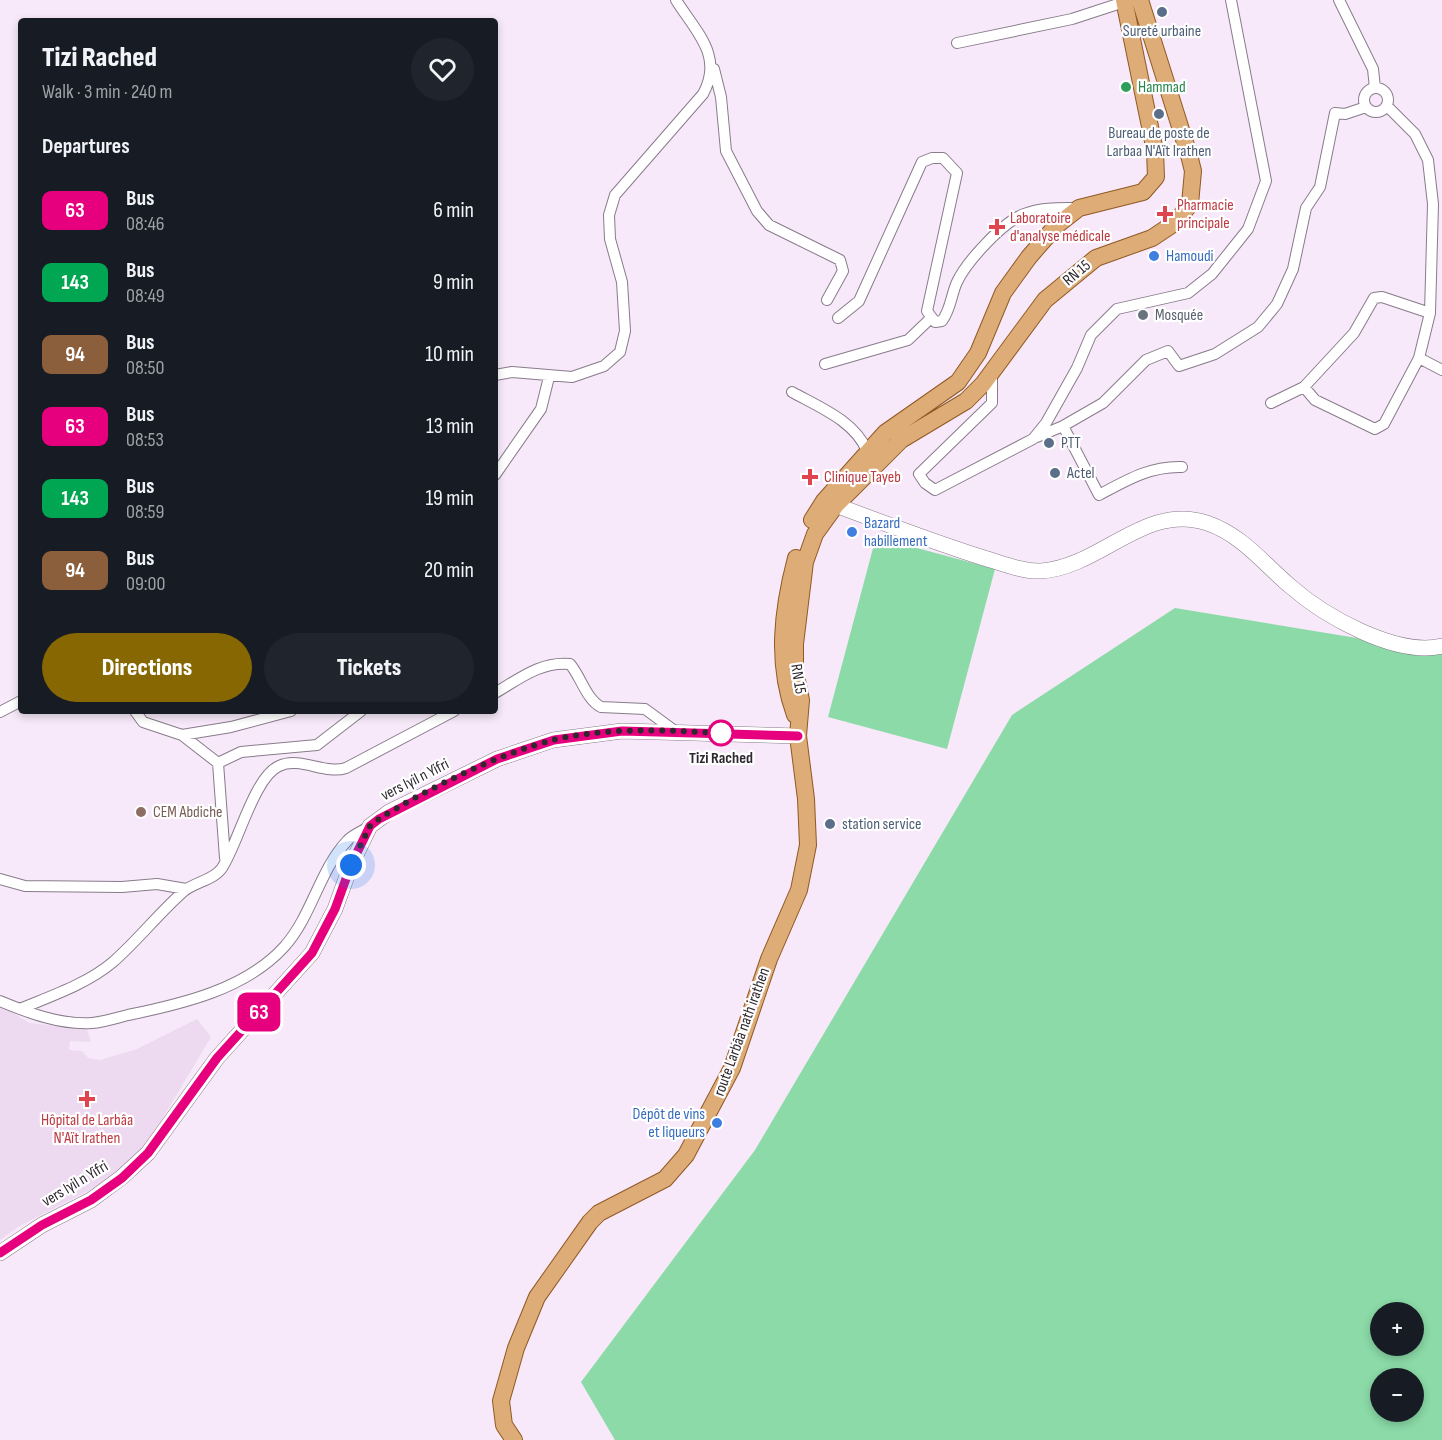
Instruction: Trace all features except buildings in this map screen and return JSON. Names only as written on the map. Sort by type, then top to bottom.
[{"type":"main road","name":"RN 15","points":[[799,730],[801,700],[794,651],[805,562],[830,503],[867,451],[898,423],[958,382],[978,353],[1003,293],[1029,257],[1056,226],[1080,208],[1143,192],[1156,177],[1155,151],[1130,1]]},
{"type":"main road","name":"RN 15","points":[[830,503],[901,440],[966,401],[992,374],[1045,300],[1063,285],[1096,258],[1165,231],[1190,204],[1193,171],[1190,155],[1130,1]]},
{"type":"main road","points":[[830,503],[920,538],[1013,566],[1042,571],[1102,551],[1151,524],[1186,519],[1196,520],[1225,531],[1246,544],[1290,586],[1341,621],[1403,645],[1424,649],[1442,646]]},
{"type":"main road","name":"vers Iγil n Yifri","points":[[0,1253],[42,1225],[91,1200],[122,1178],[148,1153],[217,1058],[312,953],[335,909],[351,865],[370,826],[389,812],[497,759],[554,740],[622,731],[799,730]]},
{"type":"main road","name":"route Larbâa nath irathen","points":[[514,1440],[504,1425],[501,1401],[516,1348],[537,1297],[590,1222],[599,1213],[665,1179],[677,1167],[716,1103],[732,1068],[769,959],[796,898],[805,869],[808,845],[799,730]]},
{"type":"street","points":[[676,0],[712,60],[721,97],[726,151],[757,211],[769,225],[840,260],[843,271],[827,300]]},
{"type":"street","points":[[1033,439],[1046,423],[1077,368],[1091,335],[1117,309],[1188,293],[1212,274],[1248,229],[1266,181],[1231,0]]},
{"type":"street","points":[[1339,0],[1373,69],[1375,88]]},
{"type":"street","points":[[957,43],[1072,19],[1130,1]]},
{"type":"street","points":[[498,374],[512,372],[549,377],[572,377],[604,366],[620,352],[625,331],[622,282],[610,239],[609,215],[615,195],[703,94],[710,81],[712,60]]},
{"type":"street","points":[[1366,107],[1365,95],[1375,88],[1383,90],[1388,95],[1387,106]]},
{"type":"street","points":[[992,374],[992,403],[919,474],[925,483],[935,490],[1063,426],[1103,403],[1146,360],[1168,351],[1179,366],[1215,354],[1258,327],[1277,304],[1293,269],[1306,208],[1320,187],[1335,113],[1345,114],[1366,107],[1377,112],[1387,106]]},
{"type":"street","points":[[1304,387],[1316,400],[1375,429],[1384,424],[1419,358],[1430,313],[1433,204],[1428,160],[1415,134],[1387,106]]},
{"type":"street","points":[[838,318],[859,301],[922,162],[932,158],[943,158],[953,166],[957,181],[927,311],[935,322],[942,321],[949,311],[957,282],[979,248],[1022,214],[1045,208],[1080,208]]},
{"type":"street","points":[[1271,403],[1304,387],[1354,333],[1374,298],[1382,297],[1430,313]]},
{"type":"street","points":[[825,364],[908,340],[931,318]]},
{"type":"street","points":[[1419,358],[1442,370]]},
{"type":"street","points":[[498,471],[542,409],[549,377]]},
{"type":"street","points":[[792,392],[861,436],[867,451]]},
{"type":"street","points":[[1063,426],[1099,495],[1140,473],[1160,466],[1182,466]]},
{"type":"street","points":[[498,691],[538,668],[556,663],[570,664],[580,675],[595,704],[601,707],[645,709],[675,731]]},
{"type":"street","points":[[0,712],[18,702]]},
{"type":"street","points":[[137,714],[142,722],[182,735],[218,763],[225,861]]},
{"type":"street","points":[[182,735],[231,727],[280,714]]},
{"type":"street","points":[[218,763],[240,752],[317,745],[357,714]]},
{"type":"street","points":[[20,1009],[96,974],[113,962],[186,889],[216,874],[225,861],[257,793],[271,772],[280,765],[302,765],[336,772],[356,764],[448,714]]},
{"type":"street","points":[[0,1001],[56,1020],[93,1023],[155,1010],[208,994],[258,969],[285,946],[307,912],[327,870],[348,839],[370,826]]},
{"type":"street","points":[[0,879],[25,886],[122,887],[157,884],[186,889]]},
{"type":"shaded area","name":"Hôpital de Larbâa N'Aït Irathen","points":[[0,1004],[29,1023],[87,1029],[91,1042],[70,1041],[69,1050],[82,1051],[88,1058],[100,1060],[137,1049],[197,1019],[211,1037],[151,1138],[126,1167],[107,1181],[18,1227],[0,1240]]},
{"type":"green space","points":[[876,537],[995,569],[947,749],[828,717]]},
{"type":"green space","points":[[1175,608],[1442,652],[1442,1440],[615,1440],[581,1382],[755,1150],[1012,715]]},
{"type":"bus line","name":"63","points":[[0,1253],[42,1225],[91,1200],[122,1178],[148,1153],[217,1058],[312,953],[335,909],[351,865],[370,826],[389,812],[497,759],[554,740],[622,731],[798,736]]},
{"type":"place","name":"Sureté urbaine","points":[[1162,12]]},
{"type":"place","name":"Hammad","points":[[1126,87]]},
{"type":"place","name":"Bureau de poste de Larbaa N'Aït Irathen","points":[[1159,114]]},
{"type":"place","name":"Pharmacie principale","points":[[1165,214]]},
{"type":"place","name":"Laboratoire d'analyse médicale","points":[[997,227]]},
{"type":"place","name":"Hamoudi","points":[[1154,256]]},
{"type":"place","name":"Mosquée","points":[[1143,315]]},
{"type":"place","name":"PTT","points":[[1049,443]]},
{"type":"place","name":"Actel","points":[[1055,473]]},
{"type":"place","name":"Clinique Tayeb","points":[[810,477]]},
{"type":"place","name":"Bazard habillement","points":[[852,532]]},
{"type":"place","name":"Tizi Rached","points":[[721,733]]},
{"type":"place","name":"CEM Abdiche","points":[[141,812]]},
{"type":"place","name":"station service","points":[[830,824]]},
{"type":"place","name":"Hôpital de Larbâa N'Aït Irathen","points":[[87,1099]]},
{"type":"place","name":"Dépôt de vins et liqueurs","points":[[717,1123]]},
{"type":"route","points":[[351,865],[370,826],[379,819],[497,759],[554,740],[622,731],[721,733]]}]
